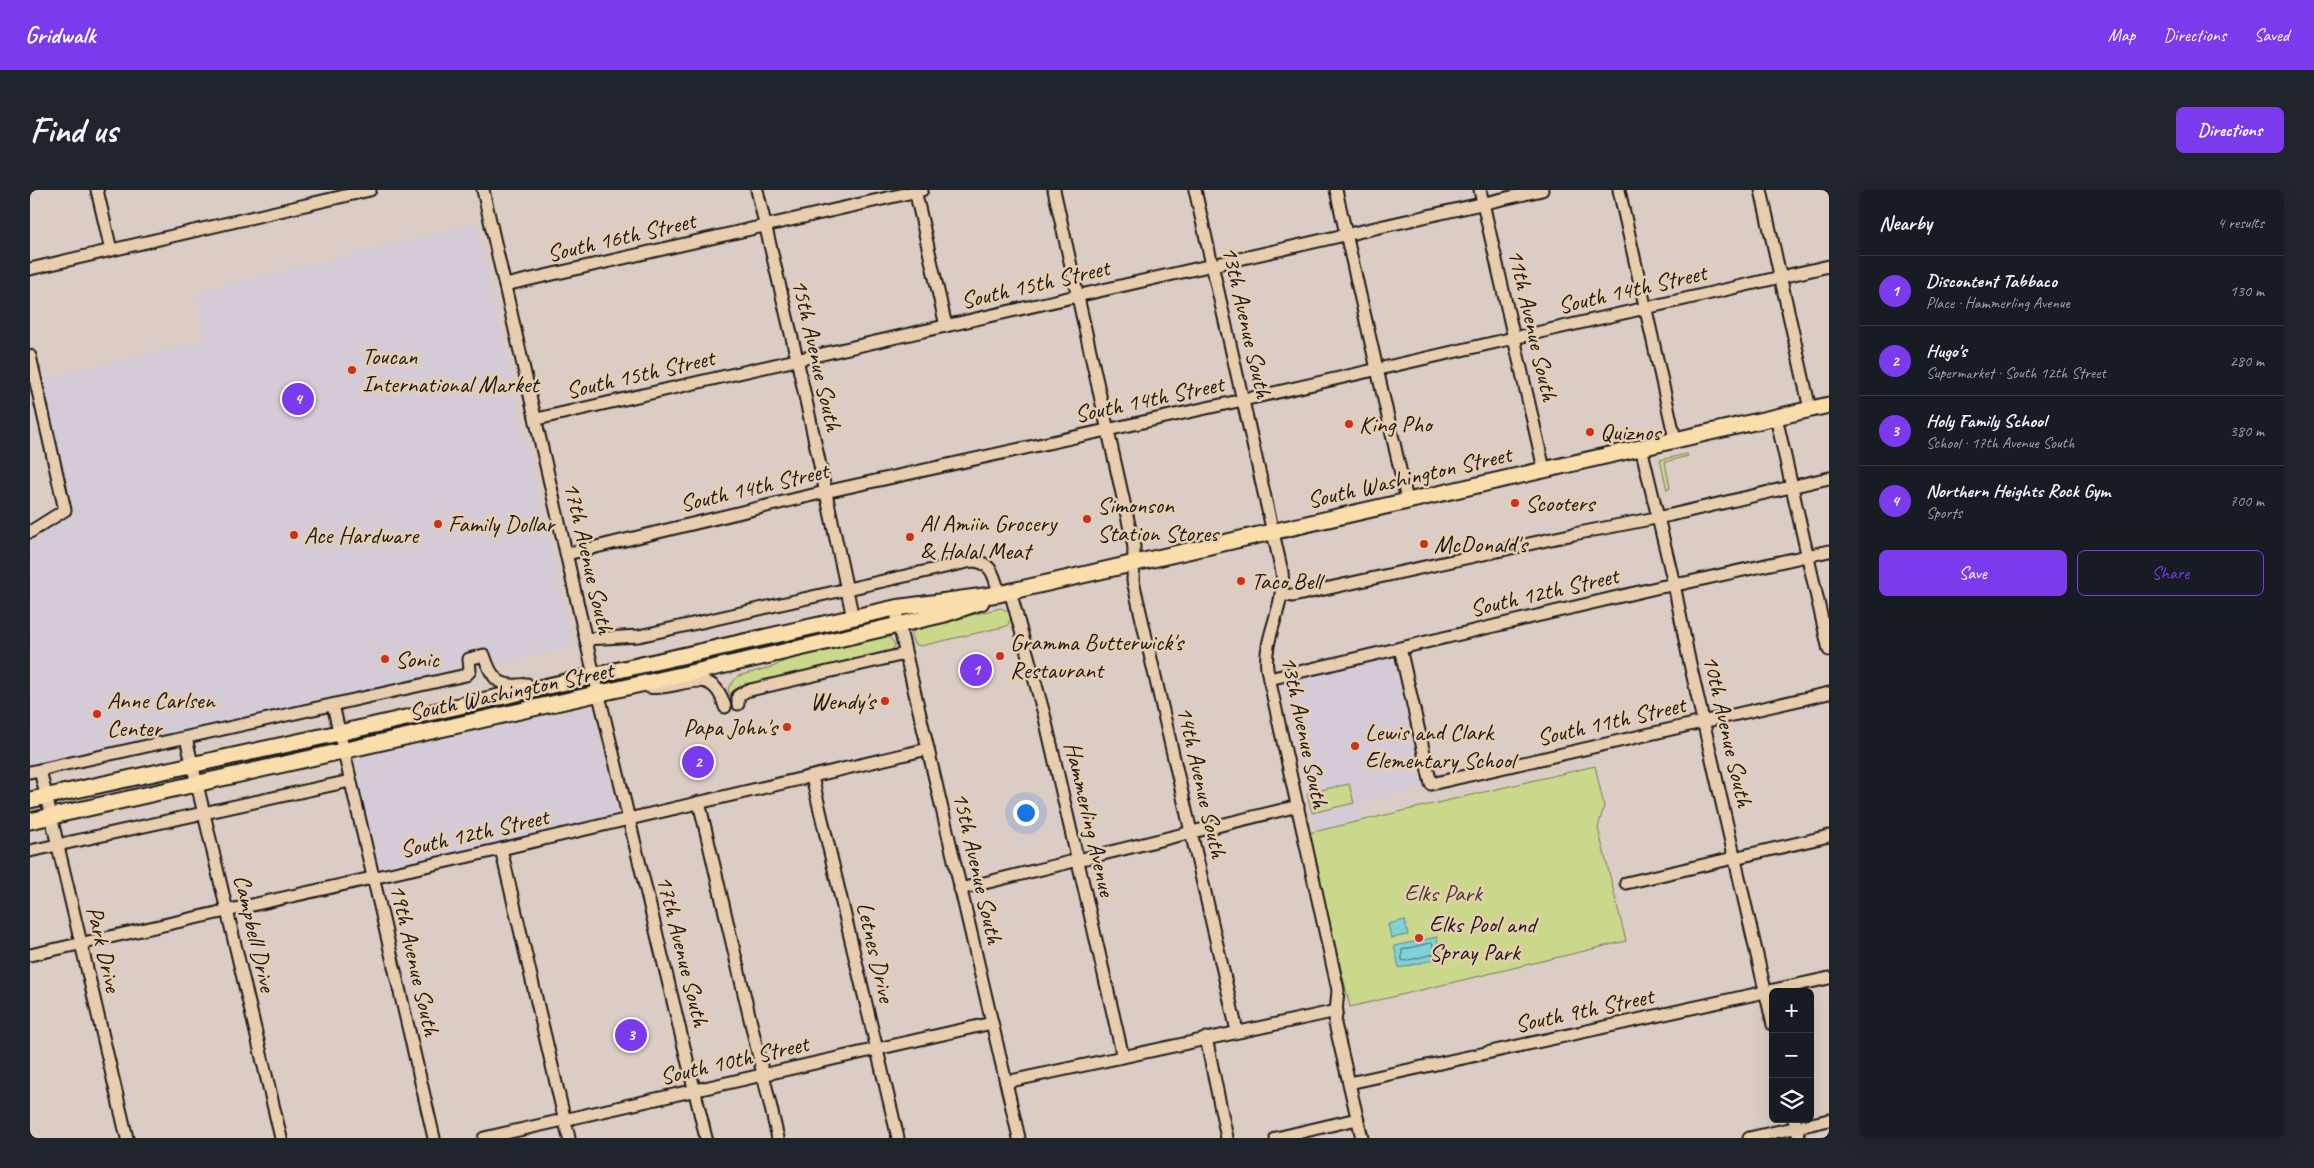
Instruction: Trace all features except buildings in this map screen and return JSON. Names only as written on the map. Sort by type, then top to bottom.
[{"type":"main road","name":"South Washington Street","points":[[30,800],[339,734],[894,608],[1005,592],[1829,405]]},
{"type":"main road","name":"South Washington Street","points":[[30,822],[599,695],[945,614],[1005,592]]},
{"type":"street","points":[[97,190],[111,250]]},
{"type":"street","points":[[30,269],[370,190]]},
{"type":"street","name":"17th Avenue South","points":[[483,190],[599,695],[706,1138]]},
{"type":"street","name":"15th Avenue South","points":[[757,190],[797,359],[853,618]]},
{"type":"street","points":[[918,190],[946,326]]},
{"type":"street","name":"South 16th Street","points":[[505,285],[918,190]]},
{"type":"street","name":"14th Avenue South","points":[[1054,190],[1134,547],[1133,581],[1238,1031]]},
{"type":"street","name":"13th Avenue South","points":[[1195,190],[1282,572],[1281,594],[1266,651],[1269,679],[1338,990],[1335,1024],[1362,1138]]},
{"type":"street","points":[[1336,190],[1407,500]]},
{"type":"street","name":"11th Avenue South","points":[[1480,190],[1544,469]]},
{"type":"street","name":"South 15th Street","points":[[537,419],[1542,190]]},
{"type":"street","points":[[1619,190],[1675,439]]},
{"type":"street","points":[[1761,190],[1810,409]]},
{"type":"street","name":"South 14th Street","points":[[567,554],[826,492],[1243,400],[1829,266]]},
{"type":"street","points":[[30,356],[34,396],[65,510],[30,532]]},
{"type":"street","points":[[1776,417],[1829,650]]},
{"type":"street","name":"10th Avenue South","points":[[1641,448],[1674,584],[1703,721],[1769,1008]]},
{"type":"street","points":[[1281,594],[1293,596],[1574,534],[1657,518],[1829,478]]},
{"type":"street","name":"South 12th Street","points":[[1269,679],[1674,584],[1829,551]]},
{"type":"street","name":"Hammerling Avenue","points":[[846,589],[979,561],[988,566],[1005,592],[1044,714],[1123,1058]]},
{"type":"street","points":[[586,639],[639,636],[846,589]]},
{"type":"street","name":"15th Avenue South","points":[[894,608],[1019,1138]]},
{"type":"street","name":"South 11th Street","points":[[1400,648],[1431,784],[1829,693]]},
{"type":"street","points":[[738,704],[738,696],[746,691],[905,654]]},
{"type":"street","points":[[35,771],[466,675],[470,671],[469,659],[484,655],[492,676],[504,684],[511,686],[552,682],[562,683]]},
{"type":"street","points":[[642,685],[658,688],[691,681],[703,681],[716,688],[723,699],[725,707]]},
{"type":"street","name":"19th Avenue South","points":[[333,705],[434,1138]]},
{"type":"street","name":"Campbell Drive","points":[[186,738],[281,1138]]},
{"type":"street","name":"South 12th Street","points":[[30,955],[501,849],[928,749]]},
{"type":"street","name":"Park Drive","points":[[35,771],[46,797],[127,1138]]},
{"type":"street","name":"Letnes Drive","points":[[812,776],[898,1138]]},
{"type":"street","points":[[30,851],[350,781]]},
{"type":"street","points":[[699,802],[778,1138]]},
{"type":"street","points":[[960,889],[1298,806]]},
{"type":"street","points":[[1626,882],[1829,836]]},
{"type":"street","points":[[501,849],[569,1138]]},
{"type":"street","name":"South 9th Street","points":[[1349,1083],[1829,978]]},
{"type":"street","points":[[1006,1082],[1337,1010]]},
{"type":"street","name":"South 10th Street","points":[[484,1138],[992,1023]]},
{"type":"street","points":[[1206,1038],[1227,1138]]},
{"type":"street","points":[[1276,1138],[1357,1119]]},
{"type":"street","points":[[1749,1138],[1829,1120]]},
{"type":"shaded area","points":[[476,223],[573,647],[30,768],[30,542],[73,514],[43,378],[206,340],[196,292]]},
{"type":"shaded area","name":"Lewis and Clark Elementary School","points":[[1391,650],[1423,789],[1357,804],[1379,898],[1336,906],[1280,676]]},
{"type":"shaded area","points":[[592,706],[618,817],[377,872],[353,759]]},
{"type":"green space","points":[[1687,454],[1688,456],[1665,462],[1670,488],[1667,490],[1660,460]]},
{"type":"green space","points":[[1001,608],[1008,611],[1012,617],[1007,626],[921,646],[914,644],[911,635],[916,628]]},
{"type":"green space","points":[[885,635],[895,645],[890,654],[740,687],[734,692],[731,699],[728,688],[738,676],[775,666],[793,656]]},
{"type":"green space","name":"Elks Park","points":[[1595,766],[1604,806],[1598,828],[1626,941],[1350,1007],[1309,833]]},
{"type":"green space","points":[[1349,784],[1354,803],[1312,813],[1307,793]]},
{"type":"water","points":[[1405,920],[1408,935],[1391,938],[1388,924]]},
{"type":"water","points":[[1437,937],[1441,958],[1399,968],[1394,946]]},
{"type":"place","name":"Toucan International Market","points":[[352,370]]},
{"type":"place","name":"Northern Heights Rock Gym","points":[[298,399]]},
{"type":"place","name":"King Pho","points":[[1349,424]]},
{"type":"place","name":"Quiznos","points":[[1590,432]]},
{"type":"place","name":"Scooters","points":[[1515,503]]},
{"type":"place","name":"Simonson Station Stores","points":[[1087,519]]},
{"type":"place","name":"Family Dollar","points":[[438,524]]},
{"type":"place","name":"Ace Hardware","points":[[294,535]]},
{"type":"place","name":"Al Amiin Grocery & Halal Meat","points":[[910,537]]},
{"type":"place","name":"McDonald's","points":[[1424,544]]},
{"type":"place","name":"Taco Bell","points":[[1241,581]]},
{"type":"place","name":"Gramma Butterwick's Restaurant","points":[[1000,656]]},
{"type":"place","name":"Sonic","points":[[385,659]]},
{"type":"place","name":"Discontent Tabbaco","points":[[976,670]]},
{"type":"place","name":"Wendy's","points":[[885,701]]},
{"type":"place","name":"Anne Carlsen Center","points":[[97,714]]},
{"type":"place","name":"Papa John's","points":[[787,727]]},
{"type":"place","name":"Lewis and Clark Elementary School","points":[[1355,746]]},
{"type":"place","name":"Hugo's","points":[[698,762]]},
{"type":"place","name":"Elks Pool and Spray Park","points":[[1419,938]]},
{"type":"place","name":"Holy Family School","points":[[631,1035]]}]
